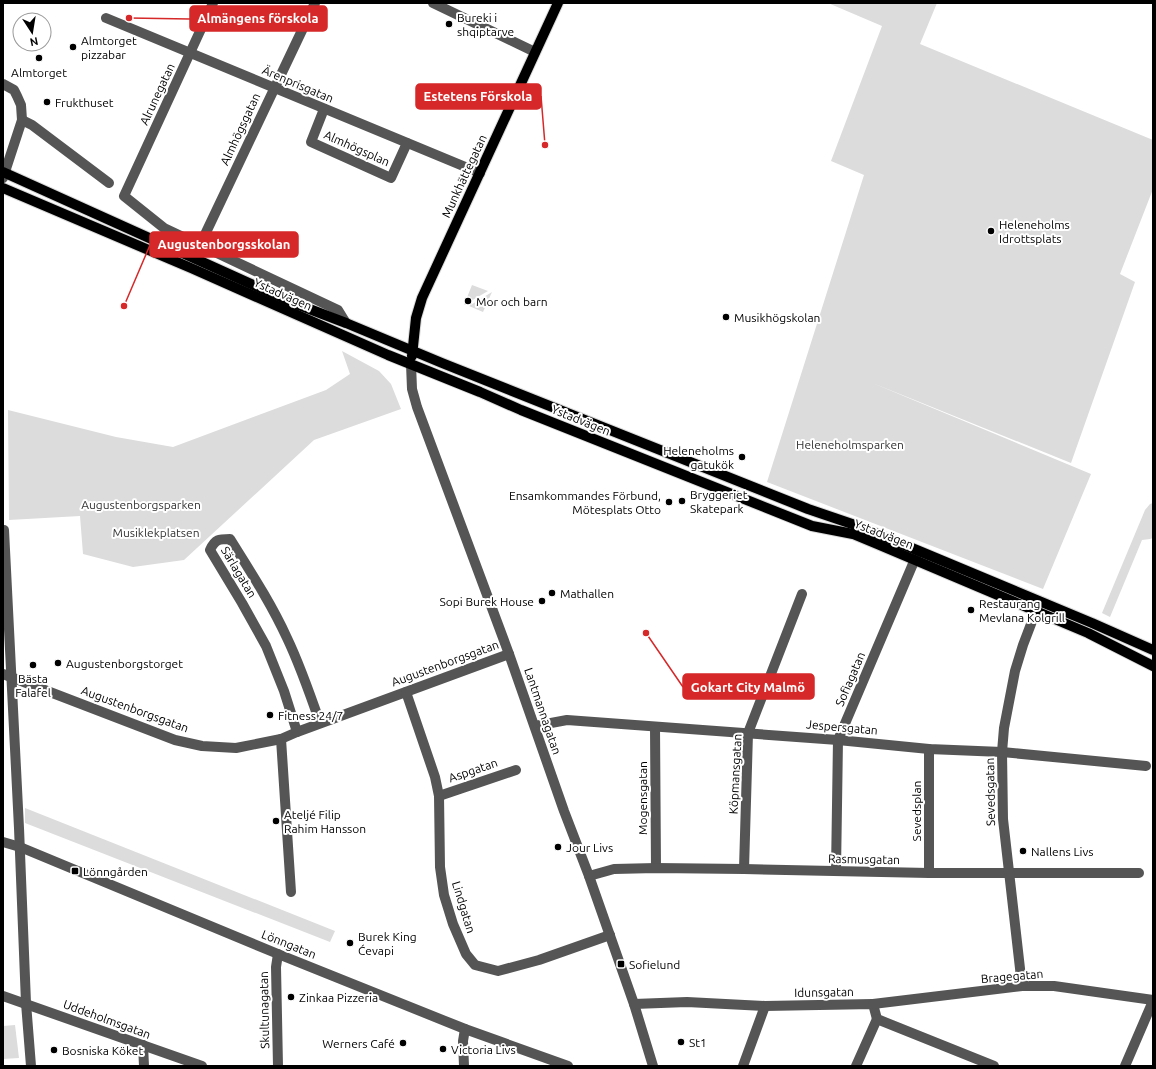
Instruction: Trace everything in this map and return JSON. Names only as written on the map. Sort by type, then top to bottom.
[{"type":"main road","name":"Munkhättegatan","points":[[411,364],[416,318],[422,298],[558,3]]},
{"type":"main road","name":"Ystadvägen","points":[[4,174],[291,302],[808,509],[858,526],[1036,612],[1088,633],[1153,666]]},
{"type":"main road","name":"Ystadvägen","points":[[3,188],[521,410],[812,526],[852,534],[917,555],[1040,601],[1153,650]]},
{"type":"street","name":"Alrunegatan","points":[[124,196],[213,3]]},
{"type":"street","name":"Almhögsgatan","points":[[200,245],[315,3]]},
{"type":"street","points":[[433,3],[536,52]]},
{"type":"street","name":"Ärenprisgatan","points":[[106,18],[480,173]]},
{"type":"street","points":[[3,84],[14,90],[21,105],[22,120],[4,174]]},
{"type":"street","name":"Almhögsplan","points":[[324,109],[311,142],[391,178],[407,143]]},
{"type":"street","points":[[22,120],[109,183]]},
{"type":"street","name":"Ystadvägen","points":[[124,196],[164,228],[338,310],[346,323]]},
{"type":"street","name":"Lantmannagatan","points":[[411,364],[412,389],[417,407],[509,654],[564,811],[589,876],[634,1004],[653,1066]]},
{"type":"street","points":[[4,530],[7,676],[20,847],[26,1003],[31,1066]]},
{"type":"street","name":"Särlagatan","points":[[297,732],[284,691],[266,646],[210,550],[213,543],[220,539],[230,539],[269,603],[287,638],[305,681],[320,723]]},
{"type":"street","name":"Sofiagatan","points":[[836,872],[838,740],[917,555]]},
{"type":"street","name":"Köpmansgatan","points":[[744,869],[748,733],[802,594]]},
{"type":"street","name":"Sevedsgatan","points":[[1022,986],[1008,874],[1003,819],[1002,752],[1004,728],[1015,671],[1023,645],[1040,601]]},
{"type":"street","name":"Augustenborgsgatan","points":[[7,676],[175,740],[202,746],[236,748],[281,739],[320,723],[509,654]]},
{"type":"street","name":"Lindgatan","points":[[406,692],[433,771],[439,796],[440,867],[444,895],[453,924],[466,954],[475,966],[498,971],[539,960],[610,935]]},
{"type":"street","name":"Jespersgatan","points":[[535,726],[567,720],[838,740],[929,749],[1002,752],[1146,766]]},
{"type":"street","name":"Mogensgatan","points":[[655,727],[656,868]]},
{"type":"street","points":[[281,739],[291,892]]},
{"type":"street","name":"Sevedsplan","points":[[929,749],[929,873]]},
{"type":"street","name":"Aspgatan","points":[[439,796],[516,770]]},
{"type":"street","name":"Lönngatan","points":[[3,842],[20,847],[278,954],[465,1029],[568,1066]]},
{"type":"street","name":"Rasmusgatan","points":[[589,876],[614,869],[656,868],[836,872],[1139,874]]},
{"type":"street","name":"Skultunagatan","points":[[278,954],[276,967],[278,1066]]},
{"type":"street","name":"Bragegatan","points":[[873,1004],[1022,986],[1054,986],[1153,1000]]},
{"type":"street","name":"Uddeholmsgatan","points":[[3,996],[202,1066]]},
{"type":"street","points":[[1125,1066],[1153,1000]]},
{"type":"street","name":"Idunsgatan","points":[[634,1004],[687,1002],[765,1006],[873,1004]]},
{"type":"street","points":[[856,1066],[877,1019],[873,1004]]},
{"type":"street","points":[[743,1066],[765,1006]]},
{"type":"street","points":[[877,1019],[994,1066]]},
{"type":"street","points":[[464,1066],[463,1041],[465,1029]]},
{"type":"street","points":[[143,1045],[144,1066]]},
{"type":"green space","name":"Heleneholms Idrottsplats","points":[[828,3],[937,3],[920,44],[1153,140],[1153,189],[1120,274],[1135,282],[1071,463],[870,382],[1091,474],[1043,589],[767,482],[864,175],[831,161],[882,26]]},
{"type":"green space","points":[[472,285],[488,291],[464,305]]},
{"type":"green space","points":[[492,292],[483,312],[469,306]]},
{"type":"green space","name":"Augustenborgsparken","points":[[342,351],[379,371],[391,384],[401,409],[314,440],[184,560],[133,567],[83,554],[80,516],[9,520],[8,410],[116,437],[173,447],[326,390],[350,374]]},
{"type":"green space","points":[[1153,503],[1153,538],[1142,540],[1110,617],[1102,613],[1145,510],[1150,504]]},
{"type":"green space","points":[[25,808],[335,931],[330,942],[25,823]]},
{"type":"green space","points":[[15,1025],[19,1058],[3,1059],[3,1026]]},
{"type":"place","name":"Almängens förskola","points":[[129,18]]},
{"type":"place","name":"Bureki i shqiptarve","points":[[449,24]]},
{"type":"place","name":"Almtorget pizzabar","points":[[73,47]]},
{"type":"place","name":"Almtorget","points":[[39,58]]},
{"type":"place","name":"Frukthuset","points":[[47,102]]},
{"type":"place","name":"Estetens Förskola","points":[[545,145]]},
{"type":"place","name":"Heleneholms Idrottsplats","points":[[991,231]]},
{"type":"place","name":"Mor och barn","points":[[468,301]]},
{"type":"place","name":"Augustenborgsskolan","points":[[124,306]]},
{"type":"place","name":"Musikhögskolan","points":[[726,317]]},
{"type":"place","name":"Heleneholms gatukök","points":[[742,457]]},
{"type":"place","name":"Bryggeriet Skatepark","points":[[682,501]]},
{"type":"place","name":"Ensamkommandes Förbund, Mötesplats Otto","points":[[669,502]]},
{"type":"place","name":"Mathallen","points":[[552,593]]},
{"type":"place","name":"Sopi Burek House","points":[[542,601]]},
{"type":"place","name":"Restaurang Mevlana Kolgrill","points":[[971,610]]},
{"type":"place","name":"Gokart City Malmö","points":[[646,633]]},
{"type":"place","name":"Augustenborgstorget","points":[[58,663]]},
{"type":"place","name":"Bästa Falafel","points":[[33,665]]},
{"type":"place","name":"Fitness 24/7","points":[[270,715]]},
{"type":"place","name":"Ateljé Filip Rahim Hansson","points":[[276,821]]},
{"type":"place","name":"Jour Livs","points":[[558,847]]},
{"type":"place","name":"Nallens Livs","points":[[1023,851]]},
{"type":"place","name":"Lönngården","points":[[75,871]]},
{"type":"place","name":"Burek King Ćevapi","points":[[350,943]]},
{"type":"place","name":"Sofielund","points":[[621,964]]},
{"type":"place","name":"Zinkaa Pizzeria","points":[[291,997]]},
{"type":"place","name":"St1","points":[[681,1042]]},
{"type":"place","name":"Werners Café","points":[[403,1043]]},
{"type":"place","name":"Victoria Livs","points":[[443,1049]]},
{"type":"place","name":"Bosniska Köket","points":[[54,1050]]},
{"type":"park label","name":"Heleneholmsparken","points":[[850,444]]},
{"type":"park label","name":"Musiklekplatsen","points":[[156,532]]}]
